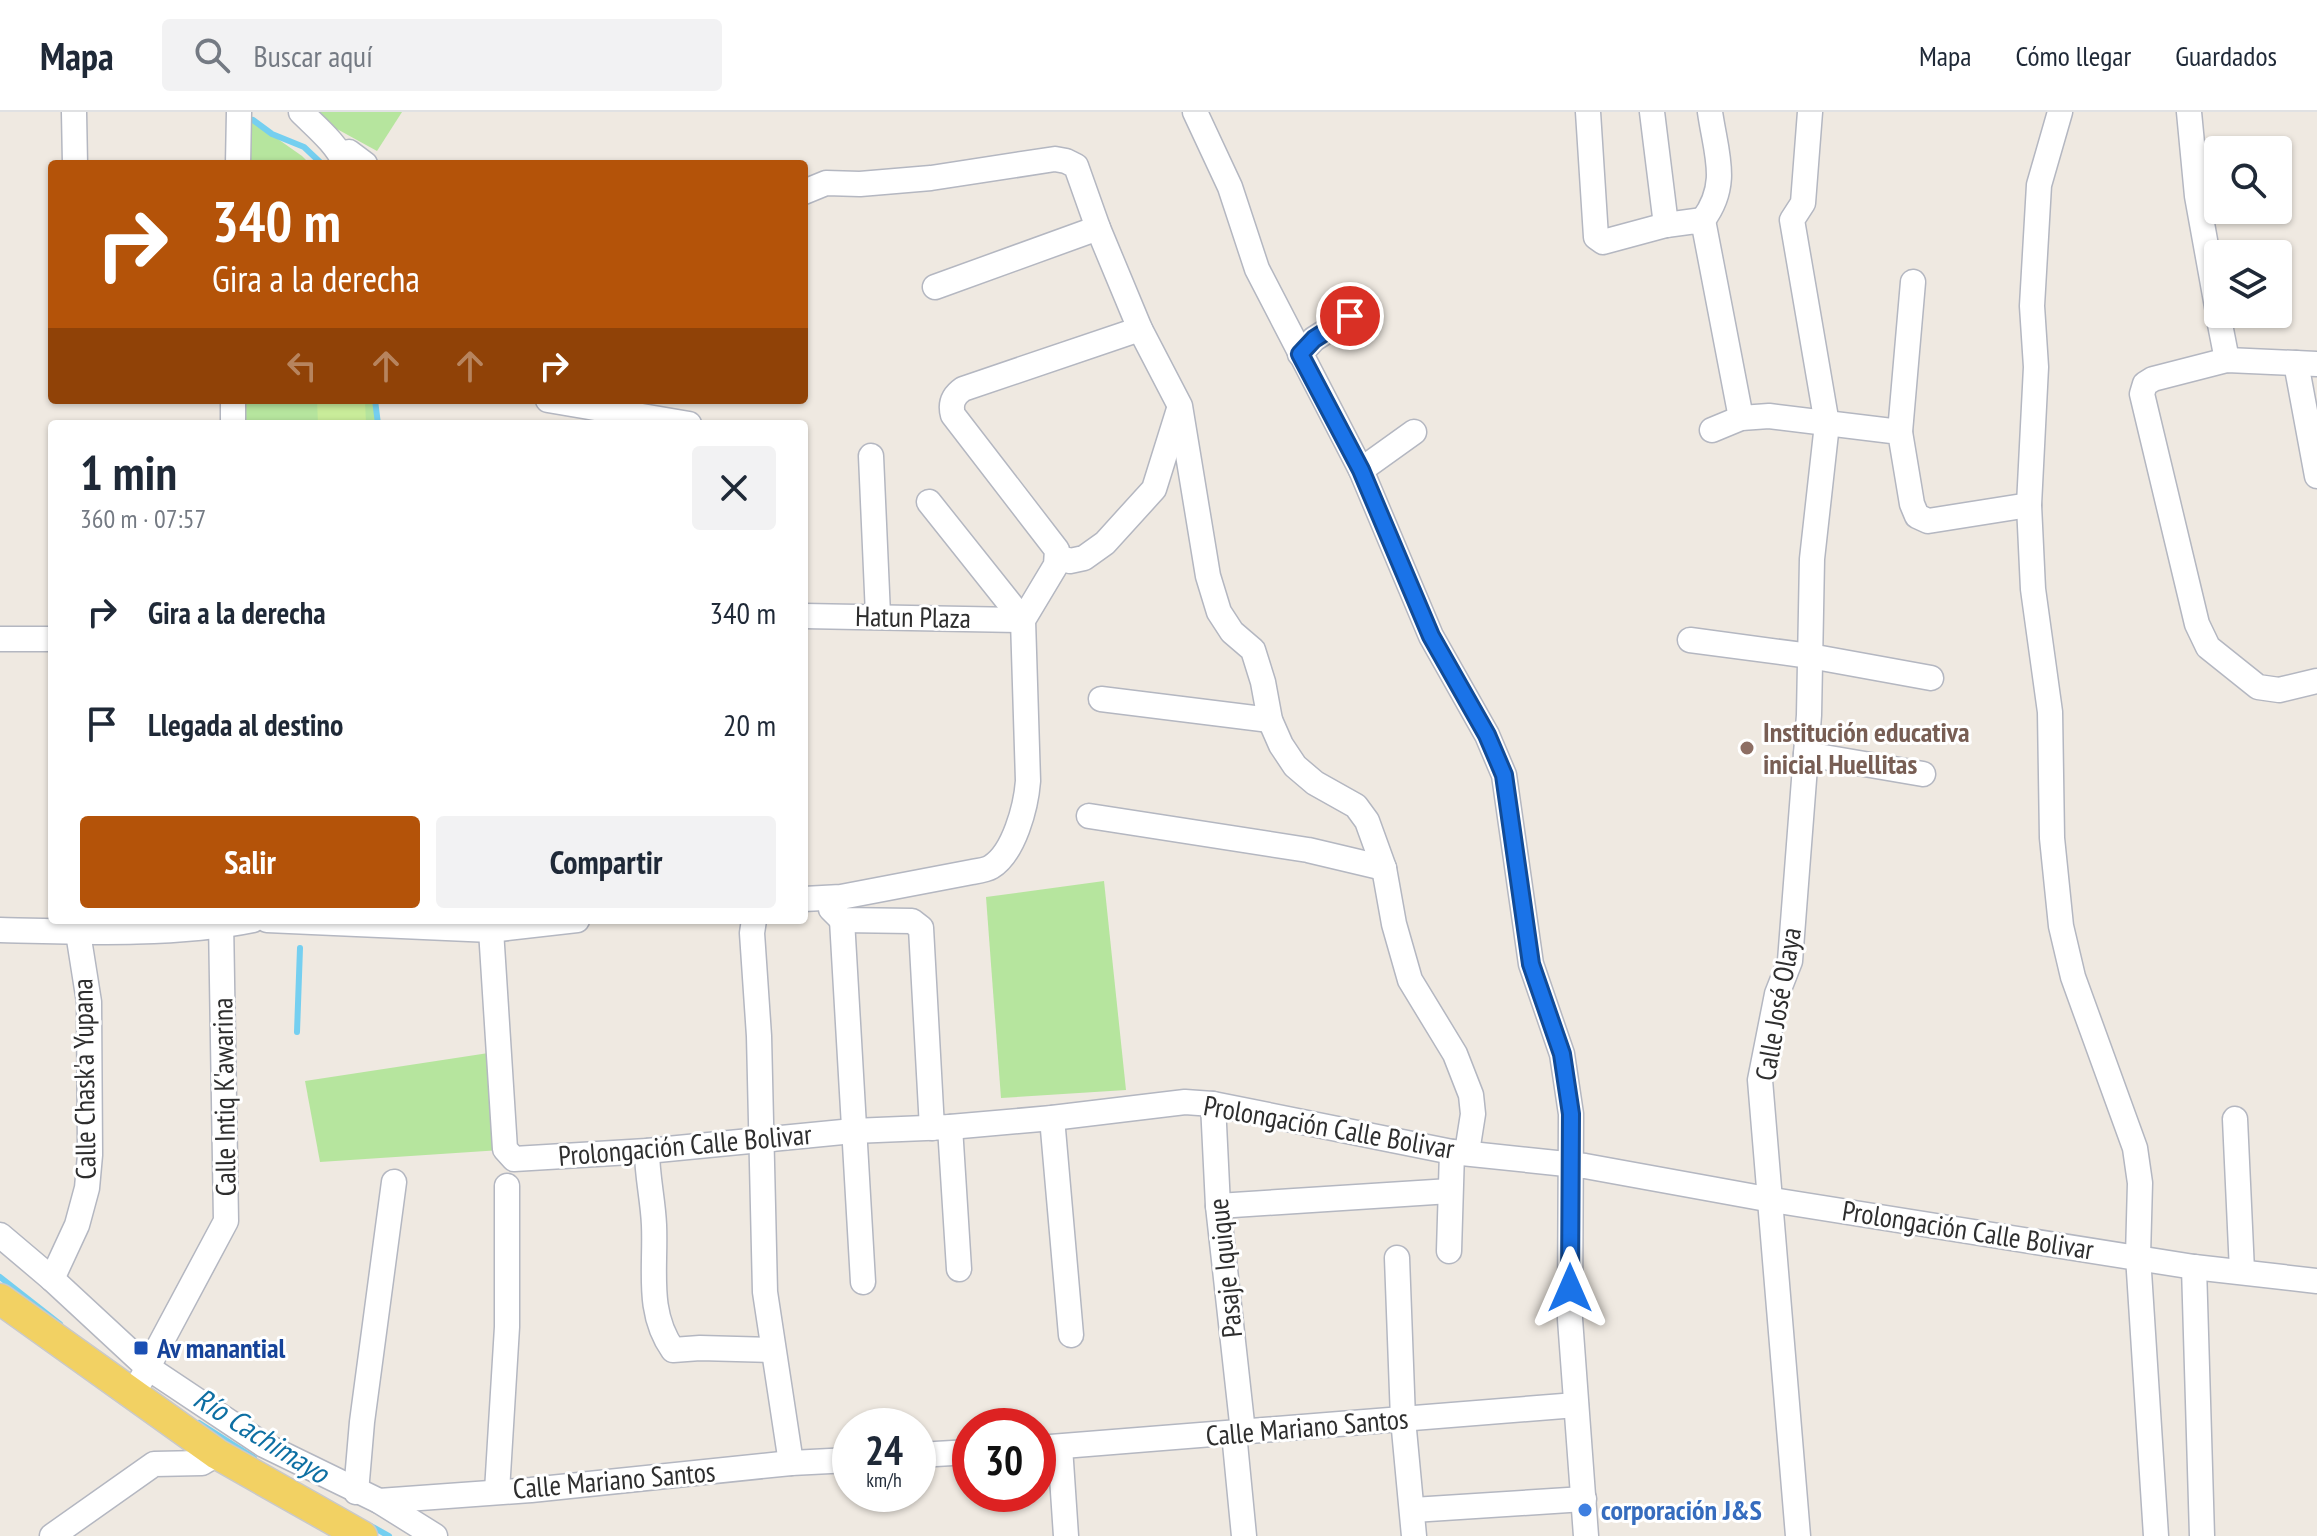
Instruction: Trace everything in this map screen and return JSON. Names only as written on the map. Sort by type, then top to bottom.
[{"type":"main road","points":[[0,1299],[217,1454],[362,1536]]},
{"type":"street","points":[[74,112],[75,160]]},
{"type":"street","points":[[238,160],[239,112]]},
{"type":"street","points":[[301,112],[348,160]]},
{"type":"street","points":[[1195,112],[1230,187],[1257,269],[1361,470],[1431,636],[1487,735],[1504,775],[1531,964],[1562,1054],[1571,1114],[1570,1319],[1586,1536]]},
{"type":"street","points":[[1588,112],[1596,237],[1603,242],[1666,225],[1703,220],[1714,205],[1721,182],[1710,112]]},
{"type":"street","points":[[1652,112],[1666,225]]},
{"type":"street","name":"Calle José Olaya","points":[[1798,1536],[1760,1080],[1777,994],[1790,961],[1806,754],[1812,559],[1827,424],[1792,220],[1803,203],[1810,112]]},
{"type":"street","points":[[2060,112],[2039,185],[2032,306],[2036,367],[2029,505],[2033,589],[2050,712],[2052,823],[2061,926],[2073,977],[2135,1148],[2140,1183],[2138,1256],[2156,1536]]},
{"type":"street","points":[[2189,112],[2197,196],[2205,240]]},
{"type":"street","points":[[808,190],[826,183],[860,184],[931,178],[1055,159],[1076,166],[1140,329],[1180,406],[1212,594],[1225,623],[1253,650],[1270,720],[1295,766],[1315,783],[1356,806],[1367,821],[1384,868],[1394,924],[1410,980],[1455,1054],[1471,1095],[1473,1114],[1450,1191],[1449,1251]]},
{"type":"street","points":[[1703,220],[1741,418]]},
{"type":"street","points":[[935,287],[1098,228]]},
{"type":"street","points":[[1913,282],[1900,432],[1912,504],[1917,516],[1928,521],[2029,505]]},
{"type":"street","points":[[1300,354],[1314,339],[1350,316]]},
{"type":"street","points":[[2221,328],[2227,360]]},
{"type":"street","points":[[812,899],[972,872],[991,867],[1004,853],[1019,824],[1027,793],[1023,620],[1058,557],[1057,550],[953,415],[953,400],[963,389],[1140,329]]},
{"type":"street","points":[[2317,476],[2306,363],[2227,360],[2153,379],[2145,384],[2142,394],[2197,624],[2208,647],[2258,687],[2279,690],[2317,681]]},
{"type":"street","points":[[562,404],[582,410],[658,420]]},
{"type":"street","points":[[1058,557],[1070,561],[1084,558],[1105,543],[1154,489],[1180,406]]},
{"type":"street","points":[[1712,430],[1741,418],[1769,416],[1900,432]]},
{"type":"street","points":[[1361,470],[1414,432]]},
{"type":"street","points":[[871,456],[878,615]]},
{"type":"street","points":[[929,502],[1023,620]]},
{"type":"street","name":"Hatun Plaza","points":[[808,616],[1023,620]]},
{"type":"street","points":[[0,639],[48,639]]},
{"type":"street","points":[[1690,640],[1810,656],[1931,678]]},
{"type":"street","points":[[1101,699],[1270,720]]},
{"type":"street","points":[[1806,754],[1923,774]]},
{"type":"street","points":[[1089,816],[1308,850],[1384,868]]},
{"type":"street","points":[[812,899],[842,920],[912,921],[921,928],[959,1269]]},
{"type":"street","points":[[0,917],[48,918]]},
{"type":"street","points":[[842,920],[863,1282]]},
{"type":"street","points":[[0,930],[173,924]]},
{"type":"street","name":"Calle Intiq K'awarina","points":[[133,1396],[226,1221],[221,924]]},
{"type":"street","points":[[408,924],[491,930],[543,924]]},
{"type":"street","points":[[753,924],[765,1292],[791,1463]]},
{"type":"street","name":"Calle Chask'a Yupana","points":[[52,1279],[77,1225],[87,1188],[90,1155],[89,1002],[77,926]]},
{"type":"street","name":"Prolongación Calle Bolivar","points":[[491,930],[505,1149],[514,1159],[647,1151],[853,1131],[941,1128],[1185,1102],[1213,1104],[1460,1152],[1570,1165],[2194,1267],[2317,1281]]},
{"type":"street","name":"Pasaje Iquique","points":[[1213,1104],[1244,1536]]},
{"type":"street","points":[[1052,1118],[1071,1335]]},
{"type":"street","points":[[2235,1119],[2242,1271]]},
{"type":"street","points":[[647,1151],[654,1225],[653,1282],[660,1332],[673,1350],[772,1350]]},
{"type":"street","points":[[367,1496],[362,1422],[394,1182]]},
{"type":"street","points":[[497,1491],[507,1327],[507,1186]]},
{"type":"street","points":[[1218,1206],[1450,1191]]},
{"type":"street","points":[[0,1235],[147,1367],[264,1445],[367,1496],[435,1536]]},
{"type":"street","points":[[1397,1258],[1403,1419],[1414,1536]]},
{"type":"street","points":[[2194,1267],[2202,1536]]},
{"type":"street","name":"Calle Mariano Santos","points":[[1056,1446],[1576,1405]]},
{"type":"street","points":[[52,1536],[154,1464],[202,1463],[217,1454]]},
{"type":"street","name":"Calle Mariano Santos","points":[[367,1496],[531,1490],[832,1461]]},
{"type":"street","points":[[1056,1484],[1066,1536]]},
{"type":"street","points":[[1413,1510],[1584,1499]]},
{"type":"green space","points":[[306,112],[402,112],[377,151]]},
{"type":"green space","points":[[248,118],[306,160],[248,160]]},
{"type":"green space","points":[[245,404],[375,404],[377,420],[245,420]]},
{"type":"green space","points":[[317,404],[365,404],[366,420],[318,420]]},
{"type":"green space","points":[[1104,881],[1126,1090],[1001,1098],[986,897]]},
{"type":"green space","points":[[495,1052],[501,1150],[320,1162],[305,1081]]},
{"type":"waterway","points":[[253,120],[272,134],[304,147],[318,160]]},
{"type":"waterway","points":[[376,404],[378,420]]},
{"type":"waterway","points":[[297,1032],[300,948]]},
{"type":"waterway","name":"Río Cachimayo","points":[[0,1277],[60,1324]]},
{"type":"waterway","name":"Río Cachimayo","points":[[199,1423],[254,1458]]},
{"type":"waterway","name":"Río Cachimayo","points":[[371,1526],[389,1536]]},
{"type":"place","name":"Institución educativa inicial Huellitas","points":[[1747,748]]},
{"type":"place","name":"Av manantial","points":[[141,1348]]},
{"type":"place","name":"corporación J&S","points":[[1585,1510]]},
{"type":"route","points":[[1350,316],[1314,339],[1300,354],[1361,470],[1431,636],[1487,735],[1504,775],[1531,964],[1562,1054],[1571,1114],[1570,1288]]}]
